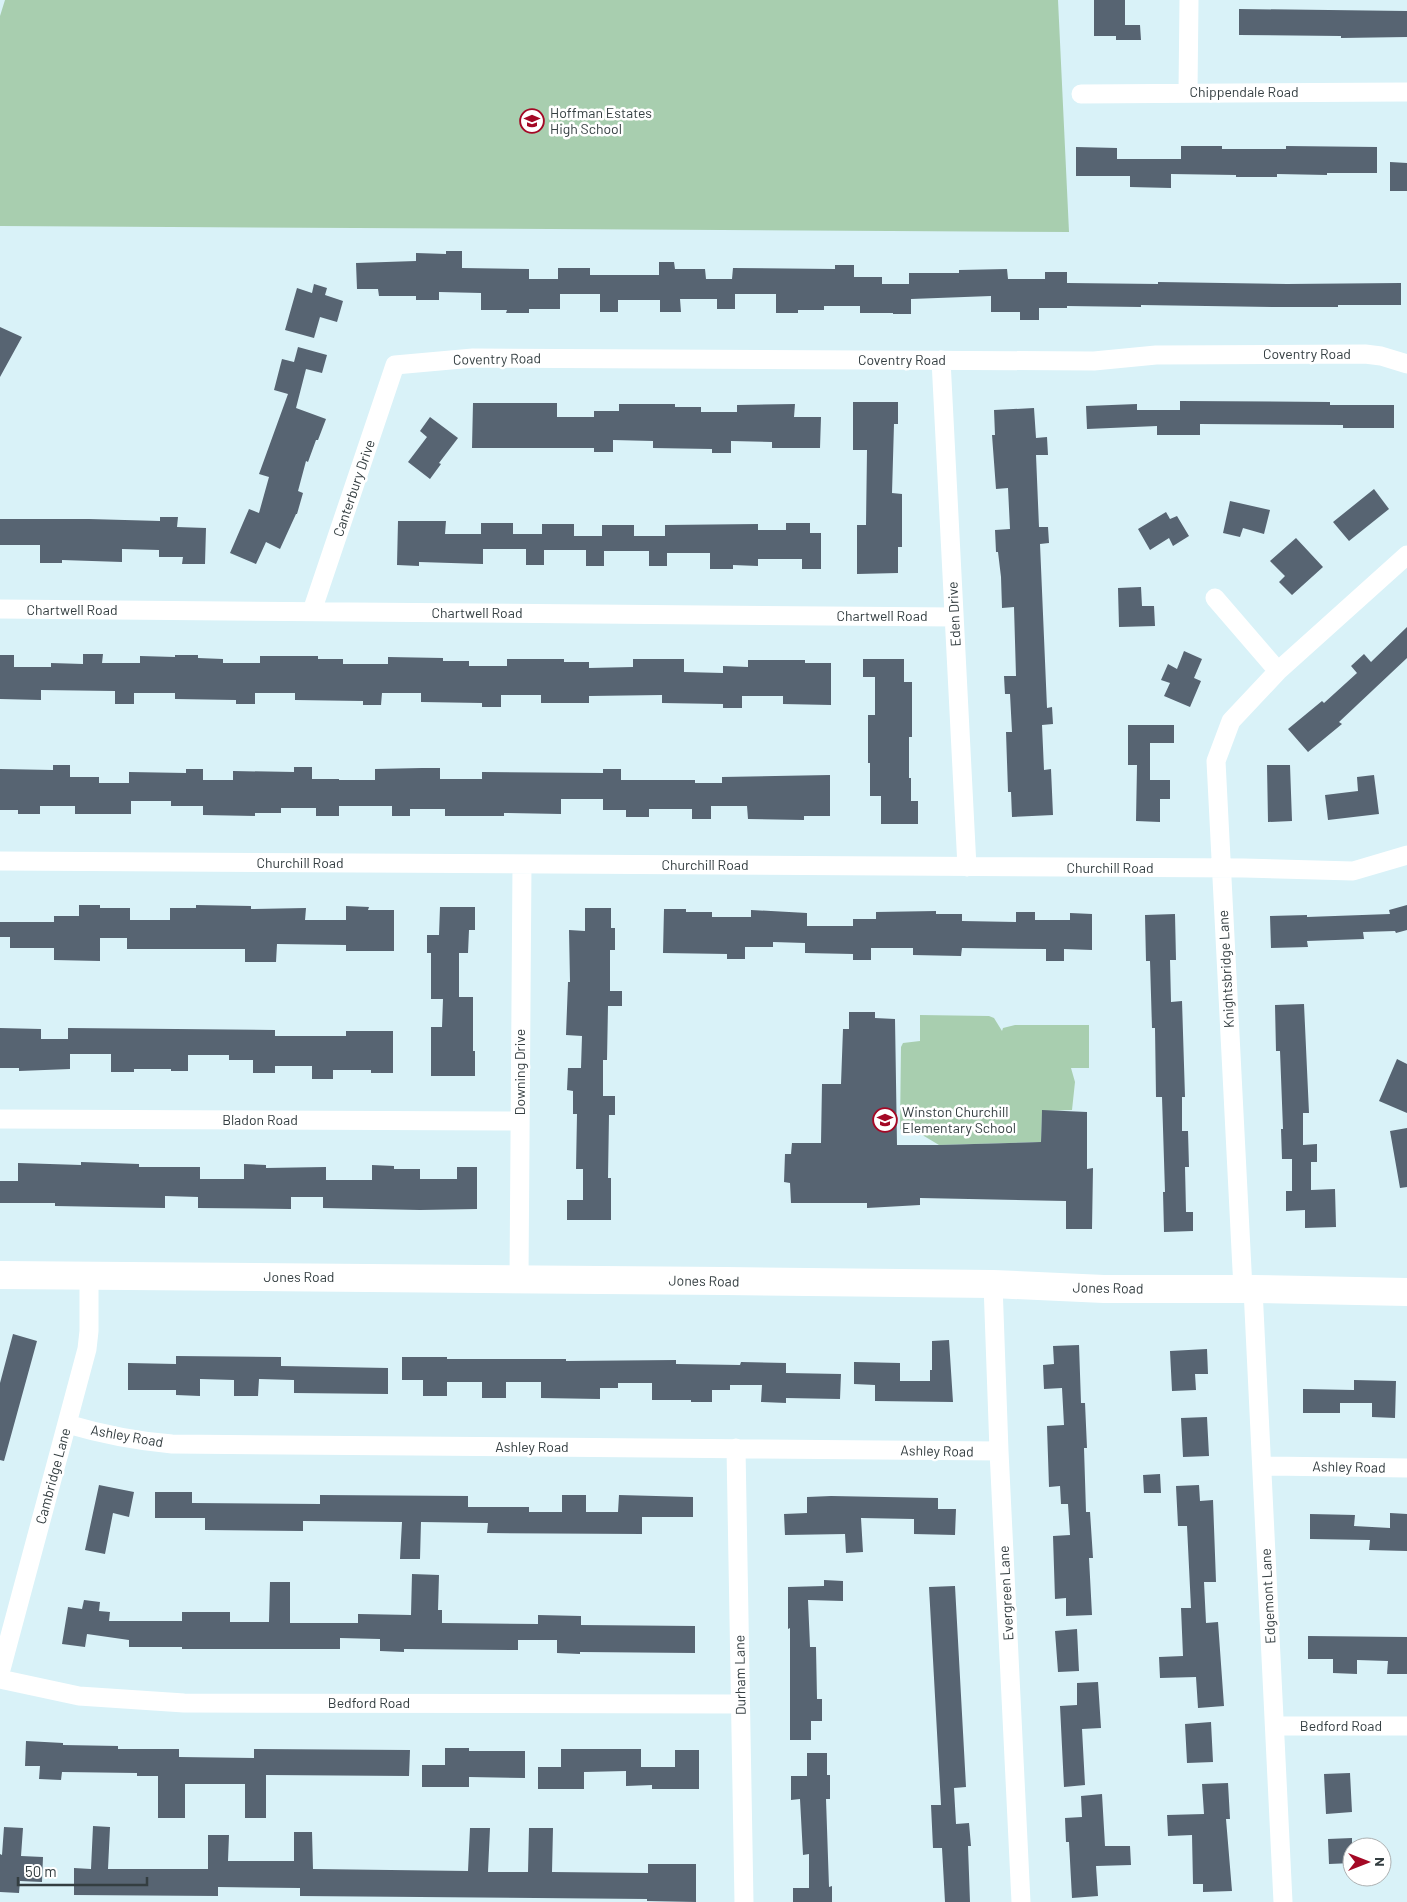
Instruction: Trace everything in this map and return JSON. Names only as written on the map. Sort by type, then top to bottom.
[{"type":"street","points":[[1188,92],[1189,0]]},
{"type":"street","name":"Chippendale Road","points":[[1081,94],[1407,92]]},
{"type":"street","name":"Coventry Road","points":[[395,364],[473,358],[1094,361],[1156,355],[1338,354],[1381,356],[1407,364]]},
{"type":"street","name":"Eden Drive","points":[[941,360],[967,867]]},
{"type":"street","name":"Canterbury Drive","points":[[312,611],[395,364]]},
{"type":"street","name":"Knightsbridge Lane","points":[[1248,1289],[1216,761],[1231,721],[1278,671],[1407,555]]},
{"type":"street","points":[[1216,598],[1278,671]]},
{"type":"street","name":"Chartwell Road","points":[[0,609],[954,617]]},
{"type":"street","name":"Churchill Road","points":[[0,861],[1221,868],[1353,871],[1407,855]]},
{"type":"street","name":"Downing Drive","points":[[519,1279],[522,864]]},
{"type":"street","name":"Bladon Road","points":[[0,1119],[519,1121]]},
{"type":"street","name":"Jones Road","points":[[0,1275],[993,1284],[1104,1289],[1407,1292]]},
{"type":"street","name":"Cambridge Lane","points":[[0,1673],[87,1349],[89,1331],[89,1276]]},
{"type":"street","name":"Evergreen Lane","points":[[993,1284],[999,1451],[1021,1902]]},
{"type":"street","name":"Edgemont Lane","points":[[1248,1289],[1262,1466],[1283,1902]]},
{"type":"street","name":"Ashley Road","points":[[67,1424],[145,1442],[172,1444],[999,1451]]},
{"type":"street","name":"Durham Lane","points":[[736,1448],[744,1902]]},
{"type":"street","name":"Ashley Road","points":[[1262,1466],[1407,1468]]},
{"type":"street","name":"Bedford Road","points":[[0,1679],[79,1696],[184,1703],[740,1704]]},
{"type":"street","name":"Bedford Road","points":[[1275,1726],[1407,1726]]},
{"type":"green space","name":"Hoffman Estates High School","points":[[5,0],[1058,0],[1069,232],[0,226],[0,16]]},
{"type":"green space","points":[[920,1015],[989,1016],[994,1018],[1002,1031],[1003,1028],[1015,1025],[1089,1025],[1089,1068],[1071,1068],[1075,1082],[1072,1110],[1042,1111],[1041,1142],[939,1145],[919,1133],[907,1133],[900,1129],[901,1047],[903,1043],[920,1041]]},
{"type":"building","points":[[1094,0],[1125,0],[1125,25],[1140,25],[1141,40],[1116,40],[1116,36],[1094,36]]},
{"type":"building","points":[[1239,9],[1407,11],[1407,37],[1341,38],[1341,36],[1239,35]]},
{"type":"building","points":[[1181,146],[1222,146],[1222,149],[1286,149],[1286,146],[1377,147],[1377,173],[1277,174],[1277,177],[1171,174],[1171,188],[1130,187],[1130,176],[1076,176],[1076,147],[1117,148],[1117,159],[1181,159]]},
{"type":"building","points":[[1390,162],[1407,163],[1407,191],[1390,191]]},
{"type":"building","points":[[446,251],[462,251],[462,268],[529,269],[529,279],[558,279],[558,268],[590,268],[590,275],[659,275],[659,262],[674,262],[675,269],[705,269],[706,279],[732,279],[733,268],[835,269],[835,265],[854,265],[854,277],[882,277],[882,284],[909,284],[909,273],[959,273],[959,270],[1007,269],[1008,279],[1045,279],[1045,272],[1067,272],[1067,283],[1401,283],[1401,305],[1338,305],[1338,307],[1067,306],[1067,308],[1039,308],[1039,320],[1020,320],[1020,312],[991,312],[991,296],[911,299],[911,314],[893,314],[860,313],[860,306],[824,306],[824,310],[798,310],[798,313],[776,313],[776,294],[735,294],[735,309],[717,309],[717,299],[680,299],[681,312],[660,312],[660,300],[618,300],[618,312],[600,312],[600,294],[560,294],[560,309],[529,309],[529,313],[506,313],[507,310],[481,310],[481,293],[439,292],[439,300],[416,300],[416,296],[379,296],[378,289],[357,289],[356,263],[416,261],[416,253],[446,254]]},
{"type":"building","points":[[314,284],[327,288],[325,295],[343,301],[337,322],[320,317],[314,338],[285,330],[297,288],[312,293]]},
{"type":"building","points":[[0,327],[22,337],[0,377]]},
{"type":"building","points":[[298,347],[327,355],[322,373],[306,369],[296,408],[326,419],[308,462],[306,461],[298,491],[303,493],[297,514],[280,549],[266,542],[256,564],[230,553],[249,509],[259,513],[269,477],[259,474],[288,394],[274,390],[282,359],[294,362]]},
{"type":"building","points":[[1180,401],[1330,402],[1330,405],[1394,405],[1394,428],[1343,428],[1343,425],[1200,424],[1200,435],[1157,435],[1157,426],[1087,429],[1086,406],[1137,404],[1137,410],[1180,410]]},
{"type":"building","points":[[853,402],[898,402],[898,424],[894,424],[892,493],[902,494],[902,547],[898,547],[898,573],[857,574],[857,525],[866,525],[867,450],[853,450]]},
{"type":"building","points":[[473,403],[557,403],[557,417],[594,417],[594,411],[619,411],[619,404],[675,404],[675,407],[701,407],[701,412],[737,412],[737,405],[795,404],[794,417],[821,417],[820,448],[772,448],[772,442],[731,441],[731,453],[712,453],[712,449],[653,448],[653,441],[613,440],[613,452],[594,452],[594,448],[472,448]]},
{"type":"building","points":[[1034,408],[1036,438],[1047,437],[1048,455],[1036,455],[1039,527],[1048,527],[1049,543],[1040,544],[1047,708],[1052,707],[1053,724],[1042,725],[1044,770],[1051,769],[1053,815],[1012,817],[1011,792],[1008,792],[1006,732],[1012,732],[1010,694],[1005,694],[1004,676],[1016,676],[1014,607],[1002,608],[1001,577],[998,552],[996,552],[995,530],[1010,529],[1008,488],[996,489],[992,435],[995,435],[994,410]]},
{"type":"building","points":[[430,417],[458,438],[439,463],[441,464],[430,479],[408,462],[427,437],[420,431]]},
{"type":"building","points":[[1374,489],[1389,509],[1349,541],[1333,522]]},
{"type":"building","points":[[1230,501],[1270,510],[1264,534],[1243,528],[1240,537],[1223,533]]},
{"type":"building","points":[[1166,512],[1170,519],[1177,516],[1189,536],[1173,546],[1169,538],[1150,550],[1138,529]]},
{"type":"building","points":[[160,517],[178,517],[177,527],[206,528],[205,564],[182,564],[183,557],[159,557],[159,550],[122,549],[122,562],[62,560],[62,563],[40,563],[40,545],[0,545],[0,519],[160,521]]},
{"type":"building","points":[[398,521],[446,521],[445,534],[481,534],[481,523],[513,523],[513,534],[542,534],[542,524],[574,524],[574,536],[602,536],[602,525],[634,525],[634,536],[665,536],[665,525],[758,524],[758,530],[786,530],[786,523],[810,523],[810,533],[821,533],[821,569],[802,569],[802,559],[758,559],[758,566],[733,565],[733,569],[710,569],[710,553],[667,553],[667,566],[649,566],[649,551],[604,551],[604,566],[586,566],[586,550],[544,550],[544,565],[526,565],[526,549],[483,549],[483,564],[419,562],[419,566],[397,565]]},
{"type":"building","points":[[1296,538],[1323,567],[1292,595],[1279,582],[1285,576],[1270,561]]},
{"type":"building","points":[[1141,587],[1142,606],[1154,606],[1155,626],[1119,627],[1118,588]]},
{"type":"building","points":[[1407,627],[1407,658],[1339,722],[1342,724],[1308,752],[1288,729],[1322,701],[1324,703],[1357,673],[1351,666],[1364,654],[1371,662]]},
{"type":"building","points":[[1184,651],[1202,659],[1194,678],[1201,681],[1190,707],[1164,696],[1170,683],[1161,680],[1168,664],[1177,669]]},
{"type":"building","points":[[83,654],[103,654],[102,663],[140,663],[140,656],[175,657],[175,655],[198,655],[198,658],[223,659],[223,663],[260,663],[260,656],[318,656],[318,659],[343,659],[343,664],[388,664],[388,657],[443,658],[443,661],[469,661],[469,666],[507,666],[507,659],[564,659],[564,662],[589,662],[589,668],[633,667],[633,659],[684,659],[684,672],[723,673],[723,666],[748,667],[748,660],[805,660],[805,663],[831,663],[831,705],[783,704],[783,696],[742,696],[742,708],[723,708],[723,704],[662,703],[662,695],[589,696],[589,703],[541,703],[541,695],[501,695],[501,707],[482,707],[482,703],[421,702],[421,693],[382,693],[381,705],[363,705],[363,701],[295,700],[295,693],[255,693],[255,704],[236,704],[236,700],[175,699],[175,693],[134,693],[134,704],[115,704],[115,691],[41,690],[41,700],[0,699],[0,655],[14,655],[14,667],[51,667],[51,663],[83,664]]},
{"type":"building","points":[[863,659],[904,659],[904,682],[912,682],[912,737],[909,737],[909,778],[911,778],[911,801],[918,801],[918,824],[881,824],[881,796],[870,796],[868,715],[875,715],[875,677],[863,677]]},
{"type":"building","points":[[1128,725],[1174,725],[1174,743],[1150,743],[1150,780],[1170,780],[1170,799],[1160,799],[1160,822],[1136,821],[1137,765],[1128,765]]},
{"type":"building","points":[[53,765],[70,765],[70,777],[99,777],[99,783],[129,783],[129,772],[186,773],[186,769],[203,769],[203,780],[233,780],[233,771],[294,772],[294,767],[312,767],[312,779],[339,780],[375,780],[375,769],[422,768],[440,768],[440,779],[482,779],[482,772],[603,773],[603,769],[621,769],[621,780],[695,780],[695,783],[722,783],[722,777],[830,775],[830,816],[804,816],[804,820],[748,819],[747,806],[711,806],[711,819],[692,819],[692,809],[649,809],[649,817],[626,817],[626,810],[603,810],[603,799],[561,799],[561,814],[504,813],[504,816],[445,816],[445,809],[410,809],[410,816],[392,816],[392,806],[339,806],[339,816],[316,816],[316,808],[281,808],[281,813],[255,813],[255,816],[203,815],[203,806],[171,806],[171,801],[131,801],[131,814],[75,814],[75,806],[40,806],[40,814],[18,814],[18,810],[0,810],[0,769],[53,770]]},
{"type":"building","points":[[1267,765],[1290,765],[1292,821],[1268,822]]},
{"type":"building","points":[[1374,775],[1379,814],[1328,820],[1325,795],[1358,791],[1357,777]]},
{"type":"building","points":[[79,905],[100,905],[100,908],[130,908],[130,920],[170,920],[170,908],[196,908],[196,905],[251,906],[251,909],[306,908],[305,920],[346,920],[346,906],[369,907],[368,910],[394,910],[394,951],[346,951],[346,945],[277,944],[276,962],[245,962],[245,949],[127,949],[127,938],[100,938],[100,961],[54,960],[54,948],[10,948],[10,937],[0,937],[0,922],[54,922],[54,916],[79,916]]},
{"type":"building","points":[[1407,905],[1407,930],[1396,933],[1395,931],[1363,932],[1364,939],[1307,941],[1308,947],[1271,948],[1270,916],[1307,915],[1307,917],[1390,914],[1389,910]]},
{"type":"building","points":[[440,907],[475,907],[475,930],[469,930],[468,953],[459,953],[459,997],[473,997],[475,1076],[431,1076],[431,1027],[442,1027],[443,999],[431,999],[431,953],[427,953],[427,935],[439,935]]},
{"type":"building","points":[[585,908],[611,908],[611,928],[615,928],[615,950],[610,950],[610,991],[622,991],[622,1006],[608,1006],[607,1060],[603,1060],[603,1096],[615,1096],[615,1115],[609,1115],[608,1178],[611,1178],[611,1220],[567,1220],[567,1200],[583,1200],[583,1169],[576,1169],[577,1114],[573,1114],[573,1091],[567,1090],[568,1068],[581,1068],[582,1036],[566,1035],[568,982],[570,982],[569,930],[585,931]]},
{"type":"building","points":[[664,909],[686,909],[686,912],[712,912],[712,917],[751,917],[751,910],[807,913],[807,926],[853,926],[853,919],[876,919],[876,912],[936,911],[936,914],[962,914],[962,921],[1016,922],[1016,912],[1035,912],[1035,920],[1070,920],[1070,913],[1092,914],[1092,950],[1064,949],[1064,961],[1046,961],[1046,949],[962,948],[961,956],[913,955],[913,948],[871,948],[871,960],[853,960],[853,954],[805,953],[805,943],[773,942],[773,947],[745,947],[745,959],[727,959],[727,954],[663,953]]},
{"type":"building","points":[[1175,914],[1176,960],[1170,960],[1171,1002],[1182,1001],[1185,1097],[1182,1097],[1182,1131],[1188,1131],[1189,1167],[1185,1167],[1186,1212],[1193,1212],[1193,1231],[1164,1232],[1163,1192],[1165,1192],[1162,1097],[1156,1097],[1155,1028],[1152,1028],[1150,961],[1146,961],[1145,915]]},
{"type":"building","points":[[1304,1004],[1309,1113],[1303,1113],[1303,1145],[1317,1144],[1317,1162],[1311,1162],[1311,1190],[1335,1189],[1336,1227],[1305,1228],[1305,1210],[1286,1211],[1286,1191],[1292,1191],[1292,1159],[1282,1159],[1281,1129],[1283,1129],[1280,1051],[1276,1051],[1275,1005]]},
{"type":"building","points":[[849,1012],[875,1012],[875,1018],[895,1019],[897,1145],[1041,1142],[1042,1110],[1087,1112],[1087,1169],[1093,1168],[1092,1229],[1066,1229],[1066,1201],[920,1198],[920,1205],[867,1208],[867,1203],[791,1203],[790,1183],[784,1182],[785,1154],[791,1154],[792,1143],[821,1143],[822,1084],[841,1084],[843,1029],[849,1029]]},
{"type":"building","points":[[0,1028],[41,1029],[41,1039],[68,1039],[68,1028],[275,1030],[275,1036],[346,1036],[346,1031],[393,1031],[393,1073],[371,1073],[371,1070],[333,1070],[333,1079],[312,1079],[312,1066],[275,1066],[275,1073],[253,1073],[253,1060],[229,1060],[229,1055],[188,1055],[188,1071],[134,1069],[134,1072],[111,1072],[111,1054],[70,1054],[70,1069],[19,1071],[19,1068],[0,1068]]},
{"type":"building","points":[[1397,1059],[1407,1064],[1407,1113],[1379,1101]]},
{"type":"building","points":[[1407,1128],[1407,1187],[1400,1188],[1390,1131]]},
{"type":"building","points":[[81,1162],[139,1164],[139,1167],[200,1167],[200,1179],[244,1179],[244,1164],[266,1165],[266,1168],[326,1167],[326,1180],[372,1180],[372,1165],[394,1166],[394,1169],[420,1169],[420,1179],[457,1179],[457,1167],[477,1167],[477,1209],[323,1208],[323,1197],[291,1197],[291,1209],[198,1208],[198,1197],[165,1196],[165,1208],[55,1206],[55,1203],[0,1203],[0,1181],[18,1181],[18,1163],[81,1165]]},
{"type":"building","points":[[13,1334],[37,1341],[4,1461],[0,1460],[0,1383]]},
{"type":"building","points":[[949,1340],[953,1402],[875,1401],[875,1385],[854,1384],[854,1362],[900,1363],[900,1381],[930,1381],[932,1341]]},
{"type":"building","points":[[1079,1345],[1081,1403],[1085,1403],[1087,1448],[1084,1448],[1086,1512],[1090,1512],[1093,1558],[1089,1558],[1092,1615],[1066,1616],[1066,1598],[1055,1599],[1053,1536],[1070,1535],[1068,1504],[1061,1504],[1060,1486],[1049,1487],[1047,1426],[1064,1425],[1062,1388],[1044,1389],[1043,1365],[1054,1364],[1053,1346]]},
{"type":"building","points":[[1207,1349],[1208,1374],[1195,1374],[1196,1390],[1172,1391],[1170,1351]]},
{"type":"building","points":[[176,1356],[281,1357],[281,1366],[388,1368],[388,1394],[294,1393],[294,1380],[259,1379],[258,1396],[234,1396],[234,1380],[200,1379],[200,1396],[176,1395],[176,1390],[128,1390],[128,1363],[176,1364]]},
{"type":"building","points":[[402,1357],[566,1359],[566,1361],[676,1360],[676,1364],[740,1365],[741,1362],[786,1363],[786,1373],[841,1374],[840,1399],[786,1398],[786,1403],[761,1402],[762,1385],[730,1385],[730,1390],[712,1390],[712,1402],[652,1400],[652,1383],[618,1383],[618,1388],[600,1388],[600,1399],[541,1398],[541,1382],[506,1382],[506,1398],[482,1398],[482,1382],[447,1382],[447,1396],[423,1396],[423,1380],[402,1380]]},
{"type":"building","points":[[1354,1380],[1396,1381],[1395,1418],[1372,1417],[1372,1403],[1340,1403],[1340,1413],[1303,1413],[1303,1389],[1354,1390]]},
{"type":"building","points":[[1207,1417],[1209,1456],[1183,1457],[1181,1418]]},
{"type":"building","points":[[1160,1474],[1161,1493],[1144,1493],[1143,1475]]},
{"type":"building","points":[[99,1485],[134,1492],[129,1517],[113,1513],[105,1554],[85,1550]]},
{"type":"building","points":[[1199,1485],[1200,1501],[1213,1500],[1216,1582],[1204,1582],[1206,1623],[1218,1622],[1224,1706],[1198,1708],[1196,1677],[1160,1678],[1159,1657],[1183,1656],[1181,1608],[1191,1608],[1187,1526],[1178,1526],[1176,1486]]},
{"type":"building","points":[[155,1492],[192,1492],[192,1503],[320,1504],[320,1495],[468,1496],[468,1507],[529,1507],[529,1512],[562,1512],[562,1495],[586,1495],[586,1512],[618,1512],[619,1495],[693,1497],[693,1517],[642,1517],[642,1534],[487,1533],[488,1523],[421,1522],[420,1559],[400,1559],[402,1522],[303,1521],[303,1531],[205,1530],[205,1518],[155,1518]]},
{"type":"building","points":[[807,1497],[938,1498],[938,1509],[956,1509],[955,1535],[914,1534],[914,1519],[861,1518],[863,1552],[846,1553],[845,1534],[785,1535],[784,1514],[807,1513]]},
{"type":"building","points":[[1390,1513],[1407,1514],[1407,1551],[1369,1550],[1370,1540],[1310,1539],[1310,1514],[1355,1515],[1354,1526],[1390,1528]]},
{"type":"building","points":[[412,1574],[439,1575],[438,1610],[442,1610],[442,1623],[538,1624],[538,1615],[581,1616],[581,1625],[695,1626],[695,1653],[557,1653],[557,1640],[518,1640],[518,1650],[404,1649],[404,1652],[380,1651],[380,1639],[340,1638],[340,1649],[129,1647],[129,1640],[87,1634],[85,1647],[62,1644],[68,1607],[82,1609],[84,1600],[100,1602],[99,1611],[110,1612],[109,1621],[182,1621],[182,1612],[230,1612],[230,1622],[269,1622],[270,1582],[290,1582],[290,1623],[358,1623],[358,1614],[411,1615]]},
{"type":"building","points":[[824,1580],[843,1581],[843,1601],[808,1600],[810,1647],[816,1647],[817,1699],[822,1699],[822,1721],[811,1721],[811,1740],[790,1740],[788,1587],[824,1586]]},
{"type":"building","points":[[955,1586],[966,1787],[954,1788],[956,1824],[969,1823],[971,1846],[968,1846],[970,1902],[945,1902],[942,1848],[933,1848],[931,1805],[941,1805],[929,1587]]},
{"type":"building","points":[[1077,1629],[1079,1671],[1058,1672],[1055,1631]]},
{"type":"building","points":[[1308,1636],[1407,1637],[1407,1674],[1387,1674],[1388,1661],[1357,1660],[1357,1674],[1333,1673],[1333,1659],[1308,1659]]},
{"type":"building","points":[[1098,1682],[1101,1728],[1082,1729],[1085,1785],[1064,1787],[1060,1706],[1077,1705],[1077,1683]]},
{"type":"building","points":[[1211,1722],[1213,1762],[1187,1763],[1185,1724]]},
{"type":"building","points":[[26,1741],[63,1743],[63,1745],[118,1746],[118,1749],[179,1749],[179,1757],[254,1758],[254,1749],[410,1750],[409,1776],[266,1775],[266,1818],[245,1818],[245,1784],[185,1784],[185,1818],[158,1818],[158,1776],[137,1776],[137,1773],[62,1772],[61,1780],[39,1779],[40,1766],[25,1766]]},
{"type":"building","points":[[445,1748],[469,1748],[469,1751],[525,1751],[525,1778],[469,1777],[469,1787],[422,1787],[422,1765],[445,1765]]},
{"type":"building","points":[[561,1749],[641,1749],[641,1767],[675,1767],[675,1750],[699,1750],[699,1789],[652,1789],[652,1785],[626,1786],[626,1771],[584,1772],[584,1789],[538,1789],[538,1767],[561,1767]]},
{"type":"building","points":[[807,1753],[827,1753],[827,1775],[830,1775],[830,1799],[826,1799],[829,1887],[832,1886],[832,1902],[793,1902],[793,1888],[809,1888],[809,1854],[803,1855],[800,1799],[791,1800],[791,1776],[807,1776]]},
{"type":"building","points":[[1350,1773],[1352,1812],[1326,1814],[1324,1774]]},
{"type":"building","points":[[1228,1783],[1230,1819],[1226,1819],[1232,1891],[1203,1892],[1203,1884],[1193,1884],[1192,1835],[1168,1836],[1167,1815],[1204,1814],[1202,1784]]},
{"type":"building","points":[[1102,1794],[1105,1846],[1130,1846],[1131,1865],[1096,1866],[1098,1896],[1072,1898],[1069,1842],[1066,1842],[1065,1818],[1082,1817],[1081,1796]]},
{"type":"building","points":[[93,1826],[110,1827],[108,1869],[208,1869],[208,1835],[229,1835],[228,1861],[294,1861],[294,1832],[312,1832],[313,1869],[468,1871],[470,1828],[490,1828],[488,1872],[528,1872],[529,1828],[553,1828],[552,1872],[648,1873],[648,1864],[696,1864],[696,1902],[647,1901],[647,1899],[300,1896],[300,1888],[218,1887],[218,1896],[74,1895],[74,1868],[91,1869]]},
{"type":"building","points":[[4,1827],[23,1828],[21,1856],[43,1857],[42,1882],[20,1881],[19,1893],[0,1892],[0,1854],[2,1855]]},
{"type":"building","points":[[1342,1838],[1342,1863],[1329,1864],[1328,1839]]},
{"type":"place","name":"Hoffman Estates High School","points":[[532,121]]},
{"type":"place","name":"Winston Churchill Elementary School","points":[[885,1120]]}]
